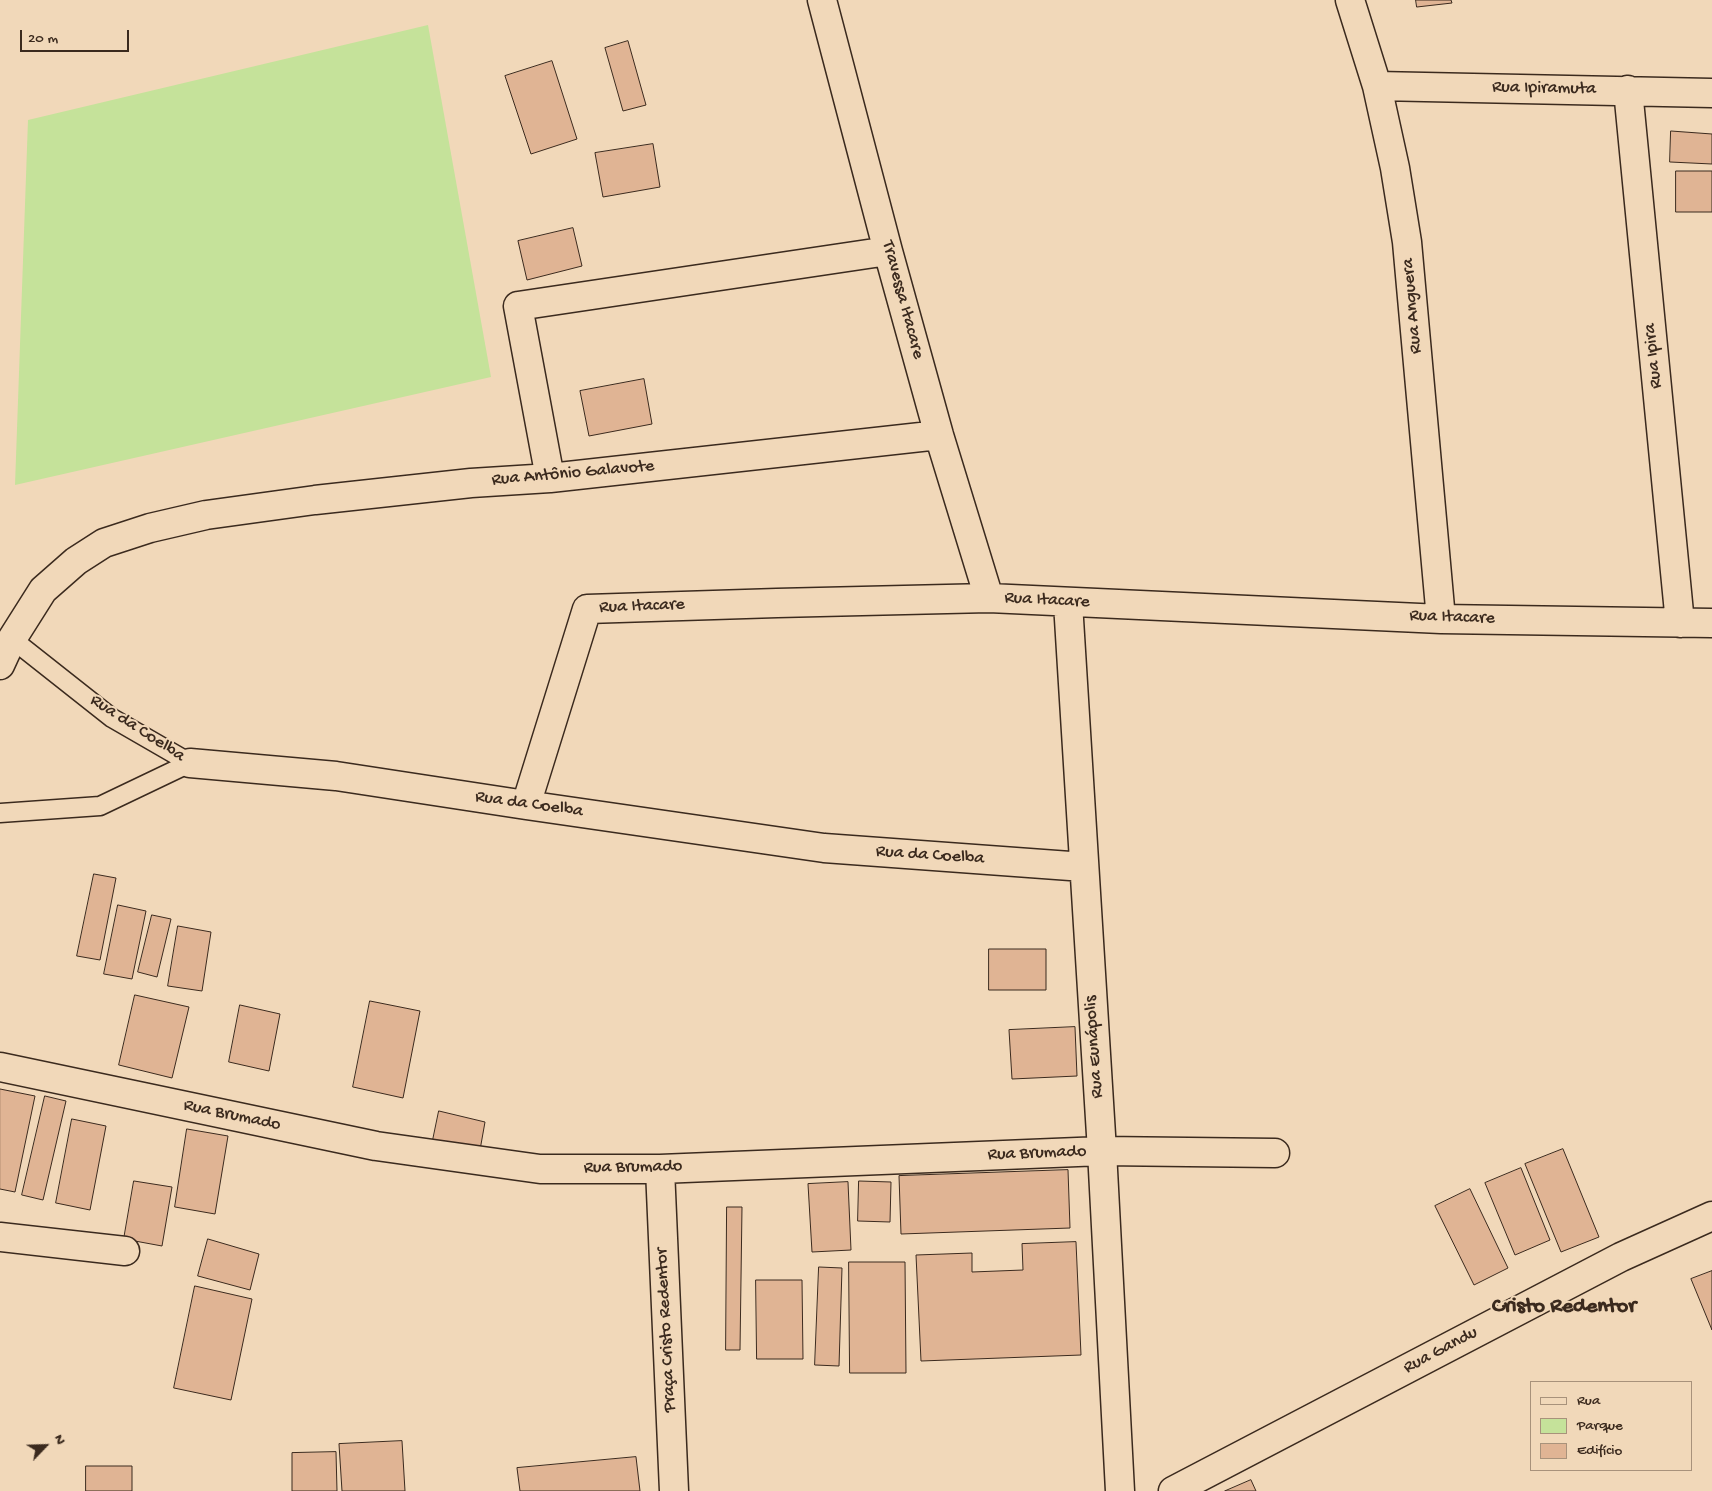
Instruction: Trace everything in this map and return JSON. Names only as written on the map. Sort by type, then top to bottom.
[{"type":"street","name":"Travessa Itacare","points":[[822,0],[939,435],[989,598]]},
{"type":"street","name":"Rua Anguera","points":[[1350,0],[1377,86],[1395,168],[1407,242],[1442,619]]},
{"type":"street","name":"Rua Ipiramuta","points":[[1377,86],[1712,93]]},
{"type":"street","name":"Rua Ipira","points":[[1628,90],[1680,623]]},
{"type":"street","points":[[550,478],[518,306],[888,251]]},
{"type":"street","name":"Rua Antônio Galavote","points":[[0,665],[12,639],[43,590],[76,561],[104,543],[150,528],[206,515],[314,500],[550,478],[939,435]]},
{"type":"street","name":"Rua Itacare","points":[[526,805],[587,609],[989,598],[1442,619],[1712,623]]},
{"type":"street","name":"Rua Eunápolis","points":[[1068,603],[1102,1151],[1120,1491]]},
{"type":"street","name":"Rua da Coelba","points":[[190,763],[336,776],[824,848],[1084,867]]},
{"type":"street","name":"Rua Brumado","points":[[0,1067],[376,1146],[540,1169],[660,1169],[1102,1151],[1275,1153]]},
{"type":"street","name":"Praça Cristo Redentor","points":[[660,1169],[674,1491]]},
{"type":"street","name":"Rua Gandu","points":[[1173,1491],[1621,1257],[1712,1216]]},
{"type":"street","points":[[0,1237],[125,1251]]},
{"type":"lane","name":"Rua da Coelba","points":[[12,639],[112,718],[190,763]]},
{"type":"lane","points":[[0,813],[100,806],[190,763]]},
{"type":"green space","points":[[428,25],[491,377],[15,485],[28,120]]},
{"type":"building","points":[[1416,0],[1451,0],[1452,3],[1417,7]]},
{"type":"building","points":[[628,41],[646,105],[623,111],[605,48]]},
{"type":"building","points":[[552,61],[577,139],[531,154],[505,76]]},
{"type":"building","points":[[1671,131],[1712,134],[1712,164],[1670,162]]},
{"type":"building","points":[[653,144],[660,187],[603,197],[595,153]]},
{"type":"building","points":[[1676,171],[1712,171],[1712,212],[1676,212]]},
{"type":"building","points":[[573,228],[582,266],[527,280],[518,241]]},
{"type":"building","points":[[644,379],[652,424],[589,436],[580,391]]},
{"type":"building","points":[[94,874],[116,878],[100,960],[77,956]]},
{"type":"building","points":[[118,905],[146,911],[132,979],[104,974]]},
{"type":"building","points":[[152,915],[171,919],[157,977],[138,972]]},
{"type":"building","points":[[178,926],[211,932],[202,991],[168,986]]},
{"type":"building","points":[[989,949],[1046,949],[1046,990],[989,990]]},
{"type":"building","points":[[135,995],[189,1007],[172,1078],[119,1065]]},
{"type":"building","points":[[370,1001],[420,1011],[403,1098],[353,1087]]},
{"type":"building","points":[[240,1005],[280,1014],[269,1071],[229,1062]]},
{"type":"building","points":[[1075,1027],[1077,1076],[1012,1079],[1009,1030]]},
{"type":"building","points":[[0,1089],[35,1096],[15,1192],[0,1189]]},
{"type":"building","points":[[45,1096],[66,1101],[43,1200],[22,1195]]},
{"type":"building","points":[[439,1111],[485,1122],[480,1150],[433,1140]]},
{"type":"building","points":[[72,1119],[106,1126],[90,1210],[56,1203]]},
{"type":"building","points":[[187,1129],[228,1136],[215,1214],[175,1207]]},
{"type":"building","points":[[1563,1149],[1599,1237],[1561,1252],[1525,1164]]},
{"type":"building","points":[[1521,1168],[1550,1240],[1515,1255],[1485,1183]]},
{"type":"building","points":[[1068,1170],[1070,1228],[901,1234],[899,1176]]},
{"type":"building","points":[[134,1181],[172,1187],[162,1246],[124,1239]]},
{"type":"building","points":[[859,1181],[891,1182],[890,1222],[858,1221]]},
{"type":"building","points":[[848,1182],[851,1250],[812,1252],[808,1184]]},
{"type":"building","points":[[1470,1189],[1508,1268],[1474,1285],[1435,1206]]},
{"type":"building","points":[[727,1207],[742,1207],[740,1350],[726,1350]]},
{"type":"building","points":[[208,1239],[259,1254],[250,1290],[198,1276]]},
{"type":"building","points":[[1076,1242],[1081,1355],[921,1361],[916,1255],[972,1253],[972,1272],[1023,1270],[1022,1244]]},
{"type":"building","points":[[849,1262],[905,1262],[906,1373],[850,1373]]},
{"type":"building","points":[[819,1267],[842,1268],[839,1366],[815,1365]]},
{"type":"building","points":[[1712,1271],[1712,1330],[1691,1279]]},
{"type":"building","points":[[756,1280],[802,1280],[803,1359],[757,1359]]},
{"type":"building","points":[[195,1286],[252,1299],[231,1400],[174,1388]]},
{"type":"building","points":[[402,1441],[405,1491],[342,1491],[339,1444]]},
{"type":"building","points":[[336,1452],[337,1491],[292,1491],[292,1453]]},
{"type":"building","points":[[636,1457],[640,1491],[520,1491],[517,1468]]},
{"type":"building","points":[[86,1466],[132,1466],[132,1491],[86,1491]]},
{"type":"building","points":[[1251,1480],[1256,1491],[1225,1491]]},
{"type":"district","name":"Cristo Redentor","points":[[1564,1308]]}]
